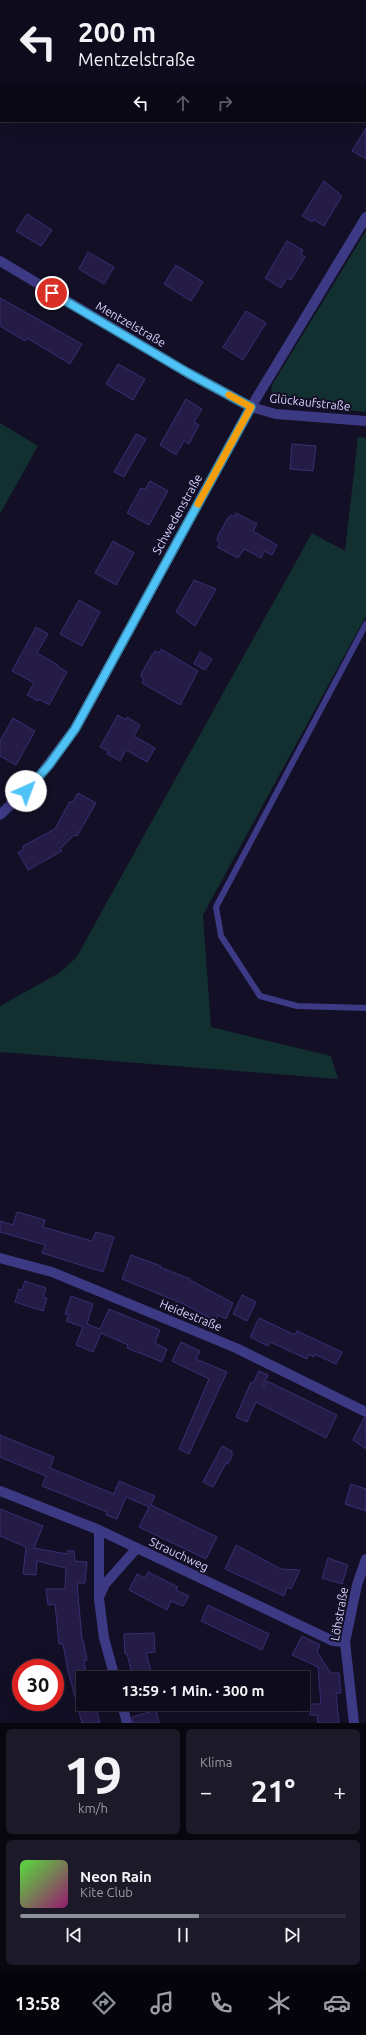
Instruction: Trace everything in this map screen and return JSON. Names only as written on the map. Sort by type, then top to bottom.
[{"type":"street","name":"Schwedenstraße","points":[[0,815],[38,778],[75,729],[251,407],[366,217]]},
{"type":"street","name":"Mentzelstraße","points":[[0,261],[188,373],[251,407]]},
{"type":"street","name":"Glückaufstraße","points":[[251,407],[276,414],[366,421]]},
{"type":"street","name":"Heidestraße","points":[[0,1258],[52,1272],[228,1345],[366,1412]]},
{"type":"street","name":"Strauchweg","points":[[0,1491],[99,1530],[333,1641],[345,1642]]},
{"type":"street","points":[[99,1530],[99,1599],[104,1638],[113,1671]]},
{"type":"street","points":[[99,1599],[105,1584],[137,1548]]},
{"type":"street","name":"Löhstraße","points":[[354,1723],[345,1642],[358,1585],[366,1560]]},
{"type":"street","points":[[124,1711],[127,1723]]},
{"type":"lane","points":[[366,624],[216,907],[221,936],[260,996],[297,1006],[366,1008]]},
{"type":"green space","points":[[366,231],[366,412],[280,403],[272,396],[272,385]]},
{"type":"green space","points":[[0,423],[38,446],[0,514]]},
{"type":"green space","points":[[358,437],[366,438],[366,616],[203,915],[211,1027],[331,1056],[338,1079],[0,1052],[0,1006],[59,973],[76,958],[312,533],[345,551]]},
{"type":"building","points":[[366,128],[366,159],[352,151]]},
{"type":"building","points":[[324,181],[342,196],[324,226],[314,220],[312,222],[302,216]]},
{"type":"building","points":[[27,214],[52,230],[41,246],[16,231]]},
{"type":"building","points":[[287,241],[303,250],[301,254],[305,257],[291,280],[287,278],[281,288],[265,278]]},
{"type":"building","points":[[88,252],[114,267],[104,284],[79,269]]},
{"type":"building","points":[[176,265],[203,282],[191,301],[164,284]]},
{"type":"building","points":[[0,298],[82,344],[70,364],[27,338],[25,341],[0,326]]},
{"type":"building","points":[[246,311],[266,323],[243,360],[223,347]]},
{"type":"building","points":[[118,364],[145,379],[133,400],[106,384]]},
{"type":"building","points":[[186,399],[202,409],[194,422],[199,425],[189,444],[184,441],[176,455],[160,445]]},
{"type":"building","points":[[136,434],[146,439],[124,477],[114,472]]},
{"type":"building","points":[[292,444],[316,446],[313,471],[290,469]]},
{"type":"building","points":[[150,481],[168,491],[149,525],[127,513],[141,488],[145,489]]},
{"type":"building","points":[[236,513],[257,524],[253,531],[277,545],[272,555],[264,551],[261,558],[244,549],[238,558],[217,547],[220,543],[217,541],[218,536],[227,519],[231,515],[234,517]]},
{"type":"building","points":[[113,541],[134,553],[116,585],[95,573]]},
{"type":"building","points":[[194,580],[216,589],[195,626],[176,612]]},
{"type":"building","points":[[79,600],[100,612],[82,646],[60,634]]},
{"type":"building","points":[[36,627],[48,634],[37,653],[67,672],[49,705],[39,699],[38,701],[27,695],[34,683],[12,671]]},
{"type":"building","points":[[161,649],[198,671],[180,705],[142,683],[144,679],[141,677],[142,672],[155,651],[159,653]]},
{"type":"building","points":[[200,652],[212,659],[205,670],[194,664]]},
{"type":"building","points":[[118,715],[126,720],[127,717],[140,725],[134,736],[155,748],[147,762],[126,750],[120,761],[107,754],[108,751],[100,747]]},
{"type":"building","points":[[13,718],[35,731],[16,765],[0,756],[0,741]]},
{"type":"building","points":[[78,793],[96,803],[77,836],[74,835],[60,849],[62,851],[28,870],[18,852],[23,850],[23,846],[55,829],[70,801],[72,803]]},
{"type":"building","points":[[17,1212],[45,1220],[43,1227],[92,1241],[96,1232],[114,1237],[103,1272],[42,1253],[45,1245],[0,1232],[0,1221],[13,1225]]},
{"type":"building","points":[[131,1255],[190,1279],[233,1303],[226,1319],[218,1315],[215,1321],[186,1305],[122,1279]]},
{"type":"building","points":[[25,1281],[46,1288],[43,1297],[47,1298],[43,1311],[15,1302],[19,1289],[22,1290]]},
{"type":"building","points":[[242,1295],[256,1302],[247,1321],[233,1314]]},
{"type":"building","points":[[71,1296],[93,1304],[87,1324],[100,1329],[109,1309],[160,1330],[155,1343],[167,1349],[162,1362],[127,1348],[128,1345],[101,1333],[93,1352],[76,1345],[83,1327],[66,1321],[69,1315],[65,1314]]},
{"type":"building","points":[[259,1318],[295,1335],[297,1331],[342,1352],[336,1364],[314,1354],[314,1357],[309,1354],[307,1359],[270,1342],[268,1346],[250,1337]]},
{"type":"building","points":[[181,1342],[200,1351],[196,1359],[227,1372],[189,1454],[179,1449],[209,1379],[172,1361]]},
{"type":"building","points":[[259,1371],[268,1375],[262,1387],[264,1388],[267,1381],[337,1415],[326,1438],[256,1402],[247,1422],[236,1417],[251,1382],[253,1383]]},
{"type":"building","points":[[364,1418],[366,1418],[366,1449],[353,1440]]},
{"type":"building","points":[[0,1435],[54,1457],[50,1468],[114,1494],[119,1481],[155,1496],[151,1505],[217,1537],[206,1559],[139,1527],[149,1507],[126,1497],[117,1519],[106,1515],[107,1512],[42,1486],[46,1476],[0,1457]]},
{"type":"building","points":[[222,1446],[232,1451],[232,1456],[228,1464],[226,1463],[213,1487],[203,1482]]},
{"type":"building","points":[[351,1484],[366,1489],[366,1511],[345,1504]]},
{"type":"building","points":[[0,1509],[43,1526],[34,1548],[67,1554],[67,1551],[74,1551],[75,1561],[87,1562],[85,1583],[77,1583],[82,1640],[87,1660],[84,1661],[86,1671],[76,1671],[76,1701],[63,1644],[59,1644],[55,1604],[48,1605],[46,1589],[65,1589],[66,1568],[37,1561],[36,1575],[23,1574],[26,1547],[0,1536]]},
{"type":"building","points":[[236,1545],[281,1569],[300,1570],[291,1589],[287,1587],[284,1596],[225,1569]]},
{"type":"building","points":[[328,1558],[348,1565],[342,1584],[322,1578]]},
{"type":"building","points":[[148,1572],[178,1587],[176,1590],[189,1596],[183,1606],[171,1601],[167,1610],[129,1590],[137,1574],[145,1578]]},
{"type":"building","points":[[208,1605],[269,1634],[262,1650],[201,1621]]},
{"type":"building","points":[[154,1633],[155,1652],[146,1653],[151,1671],[131,1671],[127,1654],[125,1654],[124,1634]]},
{"type":"building","points":[[302,1636],[320,1645],[317,1652],[331,1673],[339,1673],[341,1693],[336,1693],[339,1723],[318,1723],[317,1715],[310,1715],[310,1704],[321,1704],[318,1667],[292,1655]]},
{"type":"building","points":[[79,1711],[97,1711],[100,1723],[82,1723]]},
{"type":"building","points":[[156,1711],[159,1723],[133,1723],[132,1717]]},
{"type":"slow traffic","points":[[198,504],[251,407],[229,395]]},
{"type":"route","points":[[26,791],[49,765],[75,729],[251,407],[188,373],[52,293]]}]
